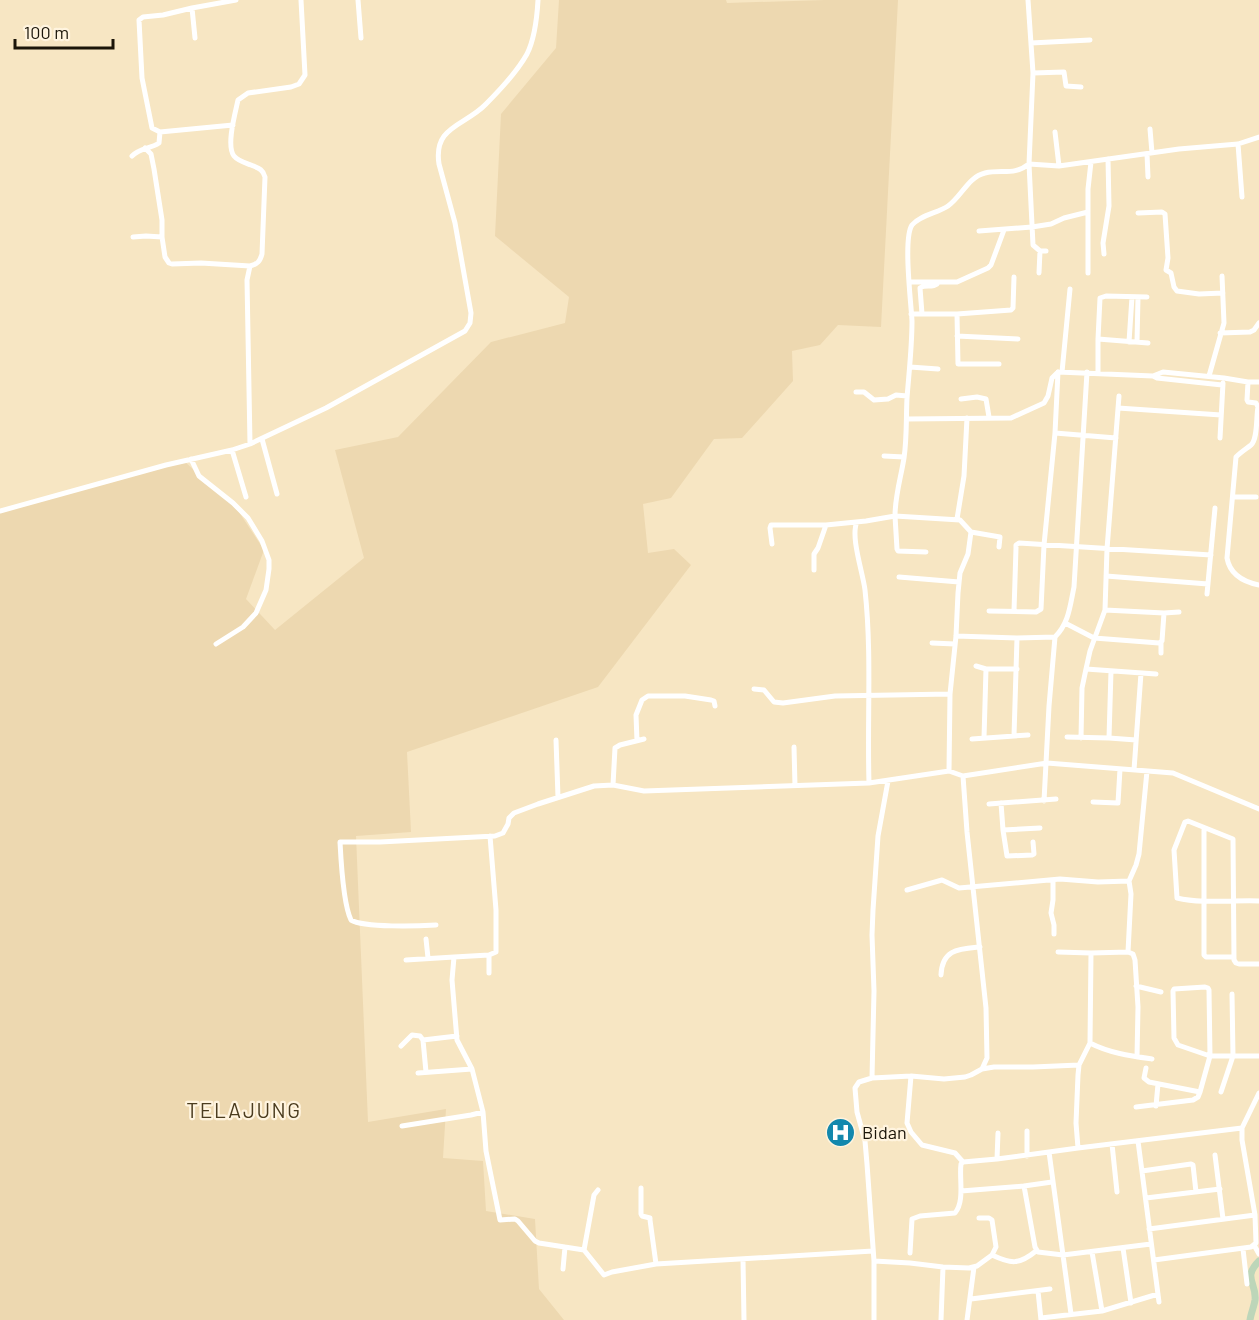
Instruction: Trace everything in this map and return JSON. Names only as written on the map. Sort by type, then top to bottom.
[{"type":"street","points":[[233,125],[160,132],[151,127],[142,78],[139,20],[143,17],[236,0]]},
{"type":"street","points":[[145,148],[151,154],[162,220],[165,257],[169,263],[250,266],[260,261],[265,177],[261,170],[238,160],[231,148],[237,100],[248,93],[291,87],[302,80],[305,69],[302,0]]},
{"type":"street","points":[[358,0],[361,38]]},
{"type":"street","points":[[0,511],[250,444],[326,408],[465,331],[470,323],[471,314],[455,223],[439,164],[439,143],[450,129],[485,106],[522,63],[532,42],[538,0]]},
{"type":"street","points":[[1028,0],[1033,74],[1029,164],[1033,245],[1043,251],[1039,273]]},
{"type":"street","points":[[192,8],[195,38]]},
{"type":"street","points":[[1031,43],[1090,40]]},
{"type":"street","points":[[1033,74],[1064,72],[1066,86],[1081,87]]},
{"type":"street","points":[[1148,177],[1150,129]]},
{"type":"street","points":[[132,156],[139,150],[159,143],[160,132]]},
{"type":"street","points":[[1055,132],[1059,166]]},
{"type":"street","points":[[926,552],[898,551],[895,516],[895,502],[904,457],[912,343],[908,242],[912,226],[947,206],[969,182],[985,173],[1017,171],[1029,164],[1059,166],[1179,149],[1238,144],[1259,137]]},
{"type":"street","points":[[1238,144],[1242,197]]},
{"type":"street","points":[[1104,254],[1103,243],[1109,206],[1108,159]]},
{"type":"street","points":[[1088,273],[1091,162]]},
{"type":"street","points":[[980,231],[1051,224],[1088,212]]},
{"type":"street","points":[[1138,213],[1162,212],[1166,214],[1168,258],[1166,270],[1171,273],[1177,291],[1199,294],[1223,293]]},
{"type":"street","points":[[909,282],[957,282],[988,268],[1004,230]]},
{"type":"street","points":[[133,237],[162,237]]},
{"type":"street","points":[[250,266],[247,280],[250,444]]},
{"type":"street","points":[[1209,376],[1224,316],[1222,276]]},
{"type":"street","points":[[911,314],[957,314],[1013,309],[1014,277]]},
{"type":"street","points":[[922,314],[920,288],[936,285],[937,282]]},
{"type":"street","points":[[989,611],[1036,612],[1041,609],[1044,545],[1070,289]]},
{"type":"street","points":[[1098,373],[1100,298],[1106,296],[1147,297]]},
{"type":"street","points":[[1129,342],[1135,297]]},
{"type":"street","points":[[1135,297],[1137,342]]},
{"type":"street","points":[[957,314],[958,364],[999,364]]},
{"type":"street","points":[[1220,333],[1250,332],[1259,323]]},
{"type":"street","points":[[957,336],[1018,339]]},
{"type":"street","points":[[1098,339],[1148,343]]},
{"type":"street","points":[[910,367],[938,369]]},
{"type":"street","points":[[907,419],[1011,418],[1042,405],[1046,400],[1052,378],[1060,372],[1153,376],[1222,386]]},
{"type":"street","points":[[1044,801],[1055,637],[1068,616],[1074,587],[1087,372]]},
{"type":"street","points":[[1153,376],[1162,372],[1259,382]]},
{"type":"street","points":[[1220,438],[1224,378]]},
{"type":"street","points":[[1248,382],[1247,400],[1256,403],[1258,407],[1257,425],[1252,444],[1236,457],[1227,558],[1228,563],[1243,581],[1259,585]]},
{"type":"street","points":[[856,392],[864,392],[874,400],[908,396]]},
{"type":"street","points":[[1081,738],[1082,688],[1094,638],[1105,610],[1107,549],[1119,396]]},
{"type":"street","points":[[961,399],[977,397],[986,399],[989,417]]},
{"type":"street","points":[[1118,408],[1221,415]]},
{"type":"street","points":[[957,519],[964,476],[967,417]]},
{"type":"street","points":[[1055,433],[1116,438]]},
{"type":"street","points":[[262,439],[278,494]]},
{"type":"street","points":[[232,450],[246,497]]},
{"type":"street","points":[[884,456],[904,457]]},
{"type":"street","points":[[191,459],[199,477],[233,503],[248,518],[268,555],[266,591],[256,613],[243,627],[216,644]]},
{"type":"street","points":[[1233,497],[1256,497]]},
{"type":"street","points":[[1207,594],[1215,508]]},
{"type":"street","points":[[772,544],[771,525],[826,525],[895,516],[957,519],[971,532],[1000,537],[999,548]]},
{"type":"street","points":[[857,522],[854,528],[855,540],[864,587],[869,646],[869,783]]},
{"type":"street","points":[[814,570],[814,554],[826,525]]},
{"type":"street","points":[[949,771],[950,694],[956,644],[959,582],[960,573],[968,554],[971,532]]},
{"type":"street","points":[[1014,611],[1016,545],[1019,543],[1211,555]]},
{"type":"street","points":[[1106,576],[1208,585]]},
{"type":"street","points":[[899,577],[959,582]]},
{"type":"street","points":[[1105,610],[1179,612]]},
{"type":"street","points":[[1161,653],[1164,613]]},
{"type":"street","points":[[1065,623],[1094,638],[1161,643]]},
{"type":"street","points":[[956,636],[1055,637]]},
{"type":"street","points":[[1014,736],[1017,638]]},
{"type":"street","points":[[932,643],[956,644]]},
{"type":"street","points":[[976,666],[986,669],[1017,669]]},
{"type":"street","points":[[984,738],[986,669]]},
{"type":"street","points":[[1086,669],[1156,674]]},
{"type":"street","points":[[1108,738],[1111,672]]},
{"type":"street","points":[[1134,770],[1141,673]]},
{"type":"street","points":[[754,689],[764,690],[772,702],[783,703],[835,696],[950,694]]},
{"type":"street","points":[[613,785],[615,747],[641,740],[636,716],[642,700],[648,696],[685,696],[714,701],[715,706]]},
{"type":"street","points":[[972,739],[1028,735]]},
{"type":"street","points":[[1067,737],[1136,740]]},
{"type":"street","points":[[556,740],[558,797]]},
{"type":"street","points":[[794,747],[795,786]]},
{"type":"street","points":[[436,926],[354,923],[346,905],[340,842],[495,836],[503,833],[509,818],[514,813],[594,786],[613,785],[644,791],[869,783],[949,771],[963,776],[1047,763],[1173,773],[1184,776],[1259,812]]},
{"type":"street","points":[[1093,802],[1118,803],[1120,769]]},
{"type":"street","points":[[1128,952],[1131,894],[1129,881],[1136,866],[1138,854],[1147,771]]},
{"type":"street","points":[[963,776],[987,1018],[987,1058],[982,1069]]},
{"type":"street","points":[[872,1078],[873,910],[879,836],[888,781]]},
{"type":"street","points":[[989,804],[1056,800]]},
{"type":"street","points":[[1001,803],[1007,856],[1034,854],[1033,842]]},
{"type":"street","points":[[1259,901],[1233,900],[1205,901],[1177,898],[1174,850],[1183,823],[1188,821],[1233,839],[1233,900],[1235,962],[1237,964],[1259,964]]},
{"type":"street","points":[[1003,830],[1040,828]]},
{"type":"street","points":[[1204,828],[1204,956],[1234,957]]},
{"type":"street","points":[[406,960],[489,955],[496,952],[496,910],[490,836]]},
{"type":"street","points":[[906,890],[942,880],[959,888],[1053,880],[1129,881]]},
{"type":"street","points":[[1053,880],[1051,913],[1054,934]]},
{"type":"street","points":[[426,939],[428,958]]},
{"type":"street","points":[[941,975],[943,960],[948,954],[960,949],[980,947]]},
{"type":"street","points":[[1058,952],[1128,952],[1134,954],[1137,1057]]},
{"type":"street","points":[[1078,1148],[1076,1123],[1079,1065],[1090,1043],[1091,953]]},
{"type":"street","points":[[489,955],[489,973]]},
{"type":"street","points":[[454,957],[452,980],[457,1036],[472,1069],[483,1112],[486,1151],[500,1220],[515,1219],[539,1243],[584,1250],[604,1275],[656,1264],[873,1251]]},
{"type":"street","points":[[1136,986],[1161,992]]},
{"type":"street","points":[[1136,1107],[1193,1100],[1200,1092],[1210,1056],[1208,988],[1174,989],[1174,1038],[1178,1045],[1210,1056],[1259,1056]]},
{"type":"street","points":[[1221,1092],[1233,1056],[1232,994]]},
{"type":"street","points":[[401,1046],[412,1035],[420,1035],[423,1040],[426,1072]]},
{"type":"street","points":[[423,1040],[457,1036]]},
{"type":"street","points":[[1090,1043],[1107,1051],[1152,1059]]},
{"type":"street","points":[[874,1320],[874,1261],[866,1142],[857,1112],[855,1094],[855,1088],[859,1082],[872,1078],[911,1076],[944,1079],[965,1077],[994,1066],[1079,1065]]},
{"type":"street","points":[[1146,1068],[1144,1078],[1146,1080],[1200,1092]]},
{"type":"street","points":[[418,1073],[472,1069]]},
{"type":"street","points":[[911,1076],[907,1123],[911,1132],[922,1145],[955,1153],[963,1162]]},
{"type":"street","points":[[1156,1106],[1158,1084]]},
{"type":"street","points":[[1154,1260],[1243,1249],[1254,1245],[1257,1240],[1255,1215],[1242,1128],[1259,1093]]},
{"type":"street","points":[[402,1126],[483,1112]]},
{"type":"street","points":[[963,1162],[1242,1128]]},
{"type":"street","points":[[1027,1131],[1027,1156]]},
{"type":"street","points":[[997,1159],[998,1133]]},
{"type":"street","points":[[1138,1141],[1159,1302]]},
{"type":"street","points":[[1112,1144],[1117,1192]]},
{"type":"street","points":[[1049,1152],[1071,1314]]},
{"type":"street","points":[[1215,1155],[1223,1219]]},
{"type":"street","points":[[910,1253],[912,1219],[920,1215],[957,1213],[962,1191],[960,1169],[963,1162]]},
{"type":"street","points":[[1142,1171],[1191,1164],[1196,1192]]},
{"type":"street","points":[[962,1191],[1052,1182]]},
{"type":"street","points":[[1024,1186],[1036,1251]]},
{"type":"street","points":[[640,1188],[641,1215],[650,1220],[656,1264]]},
{"type":"street","points":[[1146,1198],[1220,1189]]},
{"type":"street","points":[[584,1250],[594,1195],[598,1190]]},
{"type":"street","points":[[1149,1229],[1255,1215]]},
{"type":"street","points":[[874,1261],[974,1268],[992,1255],[996,1247],[993,1222],[989,1218],[979,1218]]},
{"type":"street","points":[[1036,1251],[1063,1255],[1151,1244]]},
{"type":"street","points":[[1254,1245],[1259,1254]]},
{"type":"street","points":[[562,1269],[565,1247]]},
{"type":"street","points":[[1123,1248],[1131,1303]]},
{"type":"street","points":[[1243,1249],[1246,1284]]},
{"type":"street","points":[[992,1255],[1005,1261],[1015,1262],[1027,1258],[1036,1251]]},
{"type":"street","points":[[1092,1252],[1102,1311]]},
{"type":"street","points":[[743,1259],[744,1320]]},
{"type":"street","points":[[941,1320],[943,1267]]},
{"type":"street","points":[[967,1320],[974,1268]]},
{"type":"street","points":[[971,1299],[1050,1289]]},
{"type":"street","points":[[1038,1291],[1041,1319],[1102,1311],[1158,1294]]},
{"type":"shaded area","points":[[559,0],[726,0],[727,3],[898,0],[881,327],[838,325],[820,345],[792,351],[793,381],[742,438],[714,439],[671,498],[643,504],[648,553],[674,549],[691,565],[598,687],[407,752],[411,832],[356,836],[368,1122],[446,1109],[443,1158],[483,1161],[486,1211],[535,1219],[539,1289],[564,1320],[0,1320],[0,510],[184,461],[237,509],[264,550],[246,599],[275,630],[364,558],[335,450],[398,437],[491,342],[565,323],[569,297],[495,236],[501,114],[556,48]]},
{"type":"waterway","points":[[1250,1320],[1255,1300],[1251,1272],[1259,1261]]},
{"type":"place","name":"Bidan","points":[[841,1132]]},
{"type":"district","name":"TELAJUNG","points":[[244,1109]]}]
